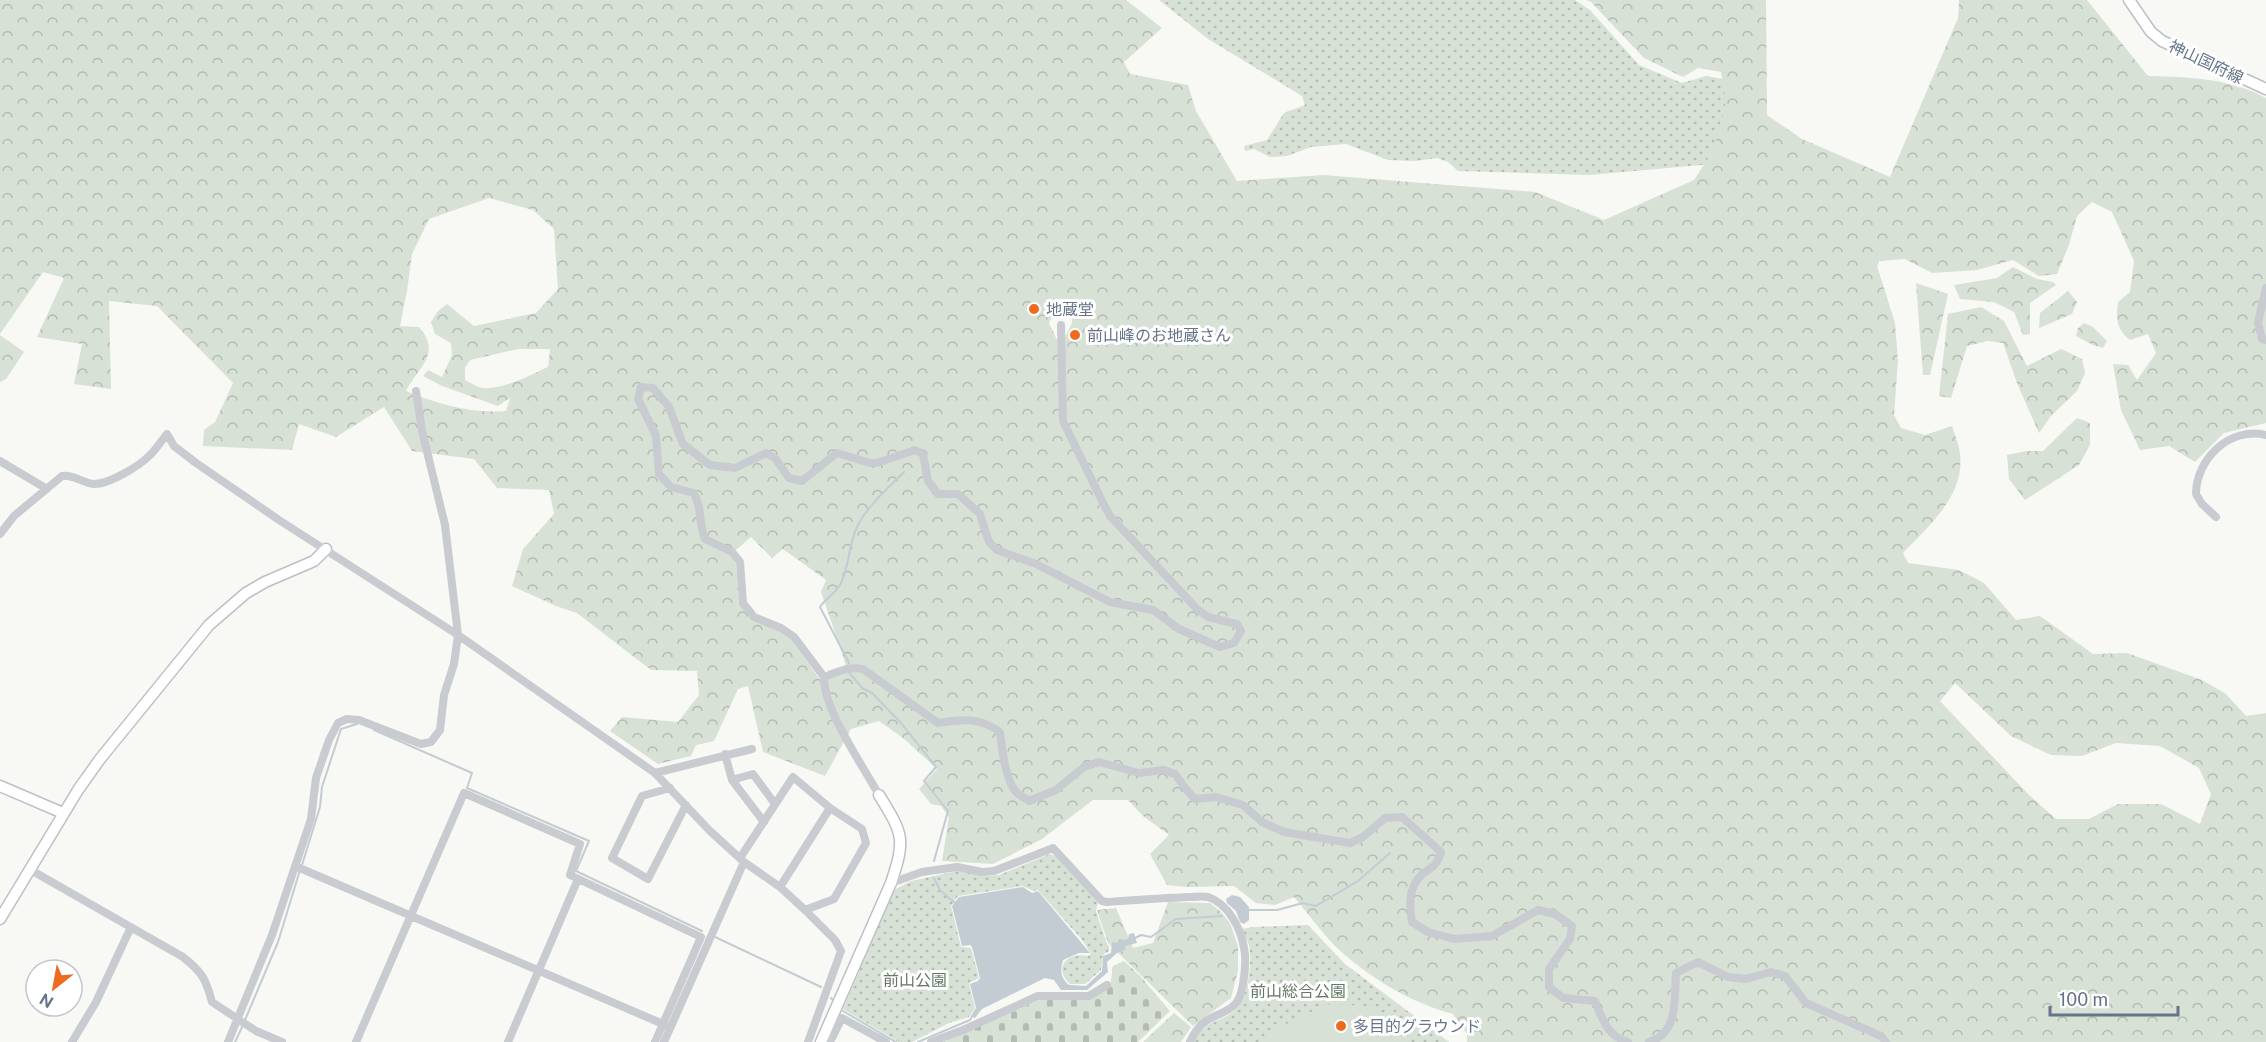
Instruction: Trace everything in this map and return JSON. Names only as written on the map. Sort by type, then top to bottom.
[{"type":"street","name":"神山国府線","points":[[2129,0],[2151,32],[2162,41],[2266,89]]},
{"type":"street","points":[[2266,288],[2258,323],[2262,339],[2266,340]]},
{"type":"street","points":[[820,1042],[891,883],[898,862],[901,835],[839,723],[824,688],[824,677],[794,637],[781,628],[754,617],[743,603],[740,562],[732,552],[705,539],[700,526],[701,506],[694,494],[671,487],[659,474],[656,436],[638,399],[641,387],[653,388],[669,407],[682,444],[710,465],[735,468],[766,453],[775,458],[789,478],[802,481],[837,453],[870,463],[878,463],[915,450],[923,454],[928,482],[938,494],[958,494],[980,514],[989,542],[997,550],[1036,564],[1110,602],[1153,610],[1179,629],[1220,647],[1234,643],[1241,631],[1237,624],[1208,617],[1197,609],[1110,516],[1064,421],[1061,325]]},
{"type":"street","points":[[228,1042],[272,935],[311,819],[316,778],[329,740],[338,723],[347,719],[375,724],[421,744],[431,742],[440,730],[444,695],[454,664],[458,635],[445,525],[422,431],[416,391]]},
{"type":"street","points":[[2216,517],[2202,504],[2196,494],[2196,483],[2207,460],[2233,437],[2246,433],[2266,435]]},
{"type":"street","points":[[0,534],[14,516],[62,476],[68,475],[85,483],[95,484],[108,481],[143,461],[167,434],[174,446],[196,463],[279,520],[458,635],[655,773],[710,831],[742,860],[780,887],[805,910],[835,940],[841,951],[808,1042]]},
{"type":"street","points":[[0,461],[47,489]]},
{"type":"street","points":[[0,919],[63,813],[100,759],[209,625],[246,593],[265,582],[314,561],[326,549]]},
{"type":"street","points":[[824,677],[842,670],[860,668],[938,723],[962,719],[988,724],[1000,732],[1002,755],[1017,793],[1029,801],[1056,790],[1084,767],[1099,762],[1139,773],[1164,770],[1175,774],[1195,799],[1216,797],[1243,805],[1262,822],[1284,832],[1350,843],[1363,837],[1385,818],[1402,817],[1441,852],[1437,864],[1417,880],[1409,903],[1412,922],[1428,932],[1454,939],[1492,936],[1538,910],[1555,914],[1572,926],[1570,939],[1549,969],[1549,987],[1563,998],[1595,1001],[1605,1024],[1618,1039],[1628,1042]]},
{"type":"street","points":[[655,773],[752,748]]},
{"type":"street","points":[[725,754],[732,780],[764,822]]},
{"type":"street","points":[[732,780],[753,774],[775,804]]},
{"type":"street","points":[[655,1042],[667,1025],[742,860],[793,777],[830,808],[862,829],[866,843],[834,899],[805,910]]},
{"type":"street","points":[[0,786],[63,813]]},
{"type":"street","points":[[670,788],[642,796],[612,858],[648,879],[686,805]]},
{"type":"street","points":[[356,1042],[464,793],[580,844],[570,875],[701,937],[667,1025],[663,1042]]},
{"type":"street","points":[[780,887],[830,808]]},
{"type":"street","points":[[891,883],[922,872],[957,867],[982,872],[994,871],[1053,848],[1102,901],[1209,897],[1227,910],[1235,923],[1244,944],[1245,964],[1240,996],[1236,1003],[1227,1011],[1205,1021],[1190,1042]]},
{"type":"street","points":[[295,867],[667,1025]]},
{"type":"street","points":[[29,869],[183,957],[199,969],[207,981],[212,1002],[249,1027],[282,1042]]},
{"type":"street","points":[[508,1042],[578,879]]},
{"type":"street","points":[[72,1042],[96,1002],[132,927]]},
{"type":"street","points":[[1649,1042],[1661,1038],[1672,1022],[1676,973],[1698,962],[1728,977],[1746,979],[1771,972],[1785,976],[1806,1003],[1881,1036],[1886,1042]]},
{"type":"street","points":[[931,1042],[1038,996],[1089,996],[1107,986]]},
{"type":"street","points":[[830,1042],[842,1018],[872,1039],[886,1042]]},
{"type":"green space","points":[[0,0],[1126,0],[1162,28],[1124,62],[1130,74],[1188,85],[1196,111],[1237,181],[1323,175],[1535,192],[1604,220],[1694,180],[1714,149],[1726,101],[1721,72],[1698,68],[1683,77],[1644,58],[1591,2],[1586,0],[1766,0],[1767,115],[1802,139],[1890,177],[1958,18],[1959,0],[2087,0],[2148,76],[2208,80],[2238,86],[2266,98],[2266,423],[2224,433],[2195,462],[2169,446],[2140,450],[2121,410],[2113,364],[2128,365],[2137,380],[2156,353],[2148,334],[2130,340],[2122,332],[2117,318],[2118,302],[2130,292],[2134,261],[2112,212],[2092,202],[2077,216],[2069,245],[2057,274],[2039,276],[2013,260],[1977,270],[1932,273],[1905,259],[1879,261],[1877,266],[1895,323],[1898,361],[1894,415],[1901,428],[1925,435],[1952,426],[1960,454],[1957,483],[1951,496],[1934,521],[1903,553],[1908,563],[1959,570],[1984,583],[2016,620],[2040,616],[2093,654],[2127,653],[2202,680],[2226,694],[2246,716],[2266,713],[2266,1042],[1467,1042],[1467,1034],[1453,1014],[1406,996],[1362,969],[1330,941],[1294,897],[1275,905],[1256,903],[1234,886],[1167,885],[1150,854],[1169,835],[1143,816],[1128,800],[1093,800],[1042,839],[993,864],[942,861],[949,817],[941,806],[931,804],[919,789],[937,769],[903,738],[879,721],[851,729],[825,776],[763,752],[748,686],[738,689],[714,741],[696,745],[691,756],[658,764],[610,731],[622,717],[678,722],[699,695],[697,671],[651,670],[577,613],[512,586],[523,549],[554,514],[549,490],[497,488],[474,459],[412,451],[384,407],[336,437],[299,424],[292,450],[203,446],[204,430],[215,422],[233,383],[157,306],[109,301],[111,389],[74,384],[82,344],[37,337],[64,278],[43,272],[0,334]],"holes":[[[489,198],[533,210],[554,229],[558,289],[536,313],[474,326],[447,304],[438,311],[431,322],[435,334],[451,343],[452,355],[442,377],[428,370],[423,376],[442,386],[498,406],[510,398],[506,411],[480,411],[455,407],[406,391],[422,367],[428,353],[426,336],[419,327],[400,326],[412,254],[429,219]],[[1060,298],[1073,305],[1072,323],[1065,337],[1057,340],[1049,323]],[[518,349],[550,349],[548,367],[495,388],[478,387],[465,380],[465,368],[470,360]],[[751,537],[772,558],[783,549],[826,580],[821,592],[845,662],[845,672],[821,681],[791,640],[739,602],[736,564],[730,555]],[[1955,683],[2011,736],[2051,755],[2082,756],[2116,743],[2160,746],[2199,768],[2211,794],[2200,824],[2161,804],[2118,804],[2089,819],[2056,819],[2029,795],[1940,701]]]},
{"type":"green space","points":[[1159,0],[1575,0],[1590,10],[1639,65],[1682,83],[1706,76],[1724,79],[1736,95],[1724,163],[1589,175],[1458,171],[1448,162],[1437,158],[1415,161],[1388,160],[1346,144],[1311,147],[1287,156],[1270,157],[1254,149],[1245,151],[1244,146],[1267,140],[1284,113],[1305,105],[1302,96],[1208,39]]},
{"type":"green space","points":[[2013,267],[2037,279],[2053,282],[2056,285],[2030,303],[2030,334],[2023,335],[2014,312],[1994,302],[1960,299],[1954,285],[1997,278]]},
{"type":"green space","points":[[1916,283],[1948,294],[1930,375],[1923,375]]},
{"type":"green space","points":[[2068,291],[2077,302],[2072,314],[2039,328],[2040,313]]},
{"type":"green space","points":[[1981,307],[2004,321],[2027,366],[2061,349],[2082,359],[2085,373],[2077,391],[2051,416],[2039,433],[2017,383],[2003,343],[1988,341],[1967,346],[1951,398],[1939,396],[1948,314]]},
{"type":"green space","points":[[2084,323],[2093,327],[2107,341],[2103,348],[2076,336],[2078,328]]},
{"type":"green space","points":[[0,335],[24,352],[6,379],[0,382]]},
{"type":"green space","points":[[2077,418],[2090,423],[2090,445],[2079,465],[2025,500],[2009,479],[2007,455],[2043,451]]},
{"type":"green space","name":"前山公園","points":[[1050,854],[1057,857],[1098,902],[1096,911],[1109,951],[1103,955],[1101,970],[1085,984],[1070,984],[1062,972],[1065,962],[1069,959],[1074,956],[1091,954],[1083,941],[1038,890],[1033,891],[1023,886],[958,896],[951,906],[961,947],[971,948],[979,978],[969,983],[975,1008],[969,1017],[949,1023],[912,1042],[899,1042],[843,1009],[894,890],[911,881],[957,871],[987,876],[999,875]]},
{"type":"green space","points":[[1168,902],[1210,903],[1230,923],[1238,946],[1238,971],[1231,998],[1193,1026],[1108,943],[1097,910],[1116,908],[1133,948],[1153,943]]},
{"type":"green space","name":"前山総合公園","points":[[1308,925],[1345,964],[1449,1042],[1193,1042],[1202,1029],[1233,1012],[1242,1000],[1248,982],[1250,953],[1241,929]]},
{"type":"green space","points":[[1124,961],[1170,1011],[1138,1042],[943,1042],[1042,999],[1092,999],[1110,986],[1113,966]]},
{"type":"green space","name":"多目的グラウンド","points":[[1330,1004],[1366,1007],[1385,1015],[1402,1031],[1409,1042],[1262,1042],[1285,1025]]},
{"type":"green space","points":[[1174,1013],[1191,1027],[1181,1042],[1143,1042]]},
{"type":"shaded area","points":[[1023,887],[1032,893],[1038,891],[1090,953],[1079,953],[1063,960],[1062,974],[1069,985],[1086,986],[1102,971],[1103,956],[1111,953],[1112,942],[1117,943],[1119,939],[1128,940],[1129,934],[1134,933],[1137,943],[1125,946],[1125,950],[1117,953],[1107,962],[1108,972],[1087,990],[1061,990],[1054,980],[1045,978],[982,1009],[975,1018],[971,1016],[976,1008],[970,984],[980,978],[972,947],[962,946],[952,906],[959,897]]},
{"type":"shaded area","points":[[1232,895],[1240,897],[1249,907],[1249,920],[1244,924],[1240,922],[1236,911],[1227,903],[1226,899]]},
{"type":"waterway","points":[[849,663],[820,607],[841,583],[860,521],[877,499],[904,472]]},
{"type":"waterway","points":[[849,672],[862,688],[872,693],[901,723],[936,767],[924,781],[948,811],[934,861]]},
{"type":"waterway","points":[[302,865],[320,807],[322,787],[341,729],[357,724]]},
{"type":"waterway","points":[[374,730],[472,773],[467,788],[589,841],[576,871],[702,931]]},
{"type":"waterway","points":[[1247,910],[1277,910],[1303,903],[1316,906],[1358,881],[1390,853]]},
{"type":"waterway","points":[[245,1020],[278,942],[300,870]]},
{"type":"waterway","points":[[934,878],[940,890],[957,905]]},
{"type":"waterway","points":[[1133,939],[1141,935],[1151,937],[1176,919],[1222,916]]},
{"type":"waterway","points":[[715,937],[821,987]]},
{"type":"waterway","points":[[843,1011],[896,1042]]},
{"type":"waterway","points":[[918,1042],[970,1020],[973,1015]]},
{"type":"waterway","points":[[235,1042],[243,1025]]},
{"type":"place","name":"地蔵堂","points":[[1034,309]]},
{"type":"place","name":"前山峰のお地蔵さん","points":[[1075,335]]},
{"type":"place","name":"多目的グラウンド","points":[[1341,1026]]}]
